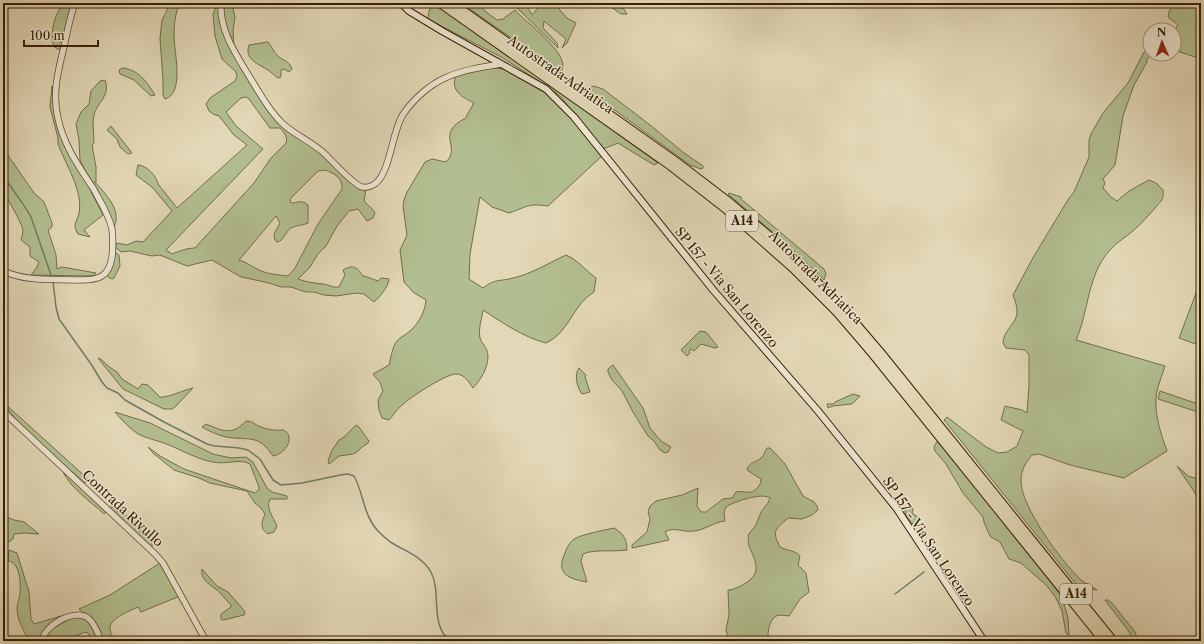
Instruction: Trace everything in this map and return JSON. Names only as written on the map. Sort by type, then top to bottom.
[{"type":"highway","name":"Autostrada Adriatica","points":[[440,3],[696,185],[745,224],[793,268],[837,312],[873,354],[1104,641]]},
{"type":"highway","name":"Autostrada Adriatica","points":[[452,3],[695,176],[746,216],[798,263],[880,351],[1113,641]]},
{"type":"main road","name":"SP 157 - Via San Lorenzo","points":[[401,3],[408,10],[442,31],[546,89],[574,117],[714,291],[818,411],[897,509],[984,641]]},
{"type":"street","points":[[3,271],[30,279],[90,280],[104,275],[108,271],[111,264],[113,244],[112,229],[105,211],[64,138],[55,103],[57,76],[75,3]]},
{"type":"street","points":[[221,3],[230,45],[272,112],[283,124],[324,153],[362,187],[369,187],[381,178],[400,119],[410,105],[426,90],[444,78],[460,72],[500,64]]},
{"type":"street","name":"Contrada Rivullo","points":[[3,409],[9,417],[163,563],[206,641]]},
{"type":"street","points":[[42,641],[45,631],[50,626],[66,618],[75,615],[82,615],[89,619],[101,641]]},
{"type":"green space","points":[[63,3],[72,3],[60,50],[54,47],[52,35],[55,18]]},
{"type":"green space","points":[[168,3],[180,3],[174,28],[177,81],[175,89],[171,95],[165,99],[163,95],[160,38],[162,20],[167,10]]},
{"type":"green space","points":[[222,3],[233,3],[235,7],[233,9],[235,17],[233,31],[234,47],[223,18]]},
{"type":"green space","points":[[434,3],[658,163],[654,165],[618,143],[603,149],[560,96],[548,87],[503,58],[428,19],[429,11]]},
{"type":"green space","points":[[461,3],[478,3],[486,12],[497,20],[503,19],[515,10],[553,47],[563,63],[562,70],[559,71]]},
{"type":"green space","points":[[512,3],[525,3],[532,15],[542,3],[560,3],[561,6],[559,9],[567,18],[576,23],[567,43],[562,48],[566,39],[544,21],[543,28],[557,43],[558,48]]},
{"type":"green space","points":[[616,3],[623,8],[627,14],[621,14],[608,5]]},
{"type":"green space","points":[[1173,3],[1201,3],[1201,59],[1182,53],[1182,22],[1174,22],[1168,17]]},
{"type":"green space","points":[[217,5],[220,7],[230,49],[266,107],[366,189],[364,201],[375,212],[373,218],[367,221],[358,209],[349,211],[337,226],[326,246],[318,254],[310,267],[298,279],[339,287],[345,275],[343,270],[354,267],[359,270],[363,276],[378,281],[381,278],[389,279],[386,288],[374,302],[364,294],[357,293],[336,296],[324,295],[314,292],[306,292],[291,287],[281,287],[241,277],[212,260],[187,266],[160,255],[152,256],[130,251],[121,252],[116,248],[117,243],[127,245],[136,241],[143,242],[172,211],[153,188],[136,175],[138,165],[148,169],[153,174],[158,184],[177,208],[247,145],[234,135],[219,116],[209,111],[206,104],[210,98],[235,81],[237,76],[236,72],[222,59],[215,36],[213,14]],"holes":[[[246,97],[270,128],[280,128],[286,137],[286,143],[271,158],[254,183],[195,248],[186,249],[172,254],[166,250],[263,149],[236,126],[226,112],[241,98]],[[325,170],[337,176],[341,182],[342,189],[318,224],[295,268],[288,276],[262,271],[239,260],[276,216],[280,223],[274,234],[277,242],[281,240],[291,228],[308,223],[308,205],[302,202],[291,203],[290,199],[318,171]]]},
{"type":"green space","points":[[268,42],[276,54],[288,62],[292,69],[289,72],[284,69],[281,70],[281,77],[278,78],[256,63],[248,54],[249,45]]},
{"type":"green space","points":[[1142,56],[1142,62],[1147,62],[1134,85],[1123,116],[1115,165],[1103,179],[1105,183],[1103,188],[1117,201],[1129,191],[1149,180],[1156,183],[1163,190],[1163,197],[1142,223],[1113,247],[1102,260],[1089,294],[1084,317],[1076,340],[1165,366],[1156,395],[1156,411],[1159,427],[1167,451],[1124,478],[1070,465],[1039,454],[1032,455],[1024,466],[1021,476],[1027,504],[1053,547],[1081,580],[1097,590],[1081,588],[1075,583],[944,420],[947,417],[986,447],[998,453],[1007,452],[1017,446],[1023,431],[1001,420],[1005,406],[1022,410],[1027,413],[1029,355],[1025,350],[1006,348],[1003,343],[1005,334],[1017,315],[1017,307],[1013,295],[1034,256],[1074,192],[1089,157],[1089,140],[1091,134],[1103,113],[1128,83]]},
{"type":"green space","points":[[122,68],[133,71],[142,77],[155,95],[151,96],[134,80],[120,74],[119,70]]},
{"type":"green space","points":[[491,68],[507,69],[550,96],[571,118],[602,156],[548,206],[531,205],[509,213],[492,207],[480,197],[470,254],[469,279],[483,288],[495,281],[526,274],[566,255],[578,262],[596,278],[594,292],[581,304],[566,326],[554,338],[546,343],[521,333],[483,310],[480,335],[486,349],[488,361],[482,376],[473,388],[466,379],[457,374],[445,377],[405,402],[389,420],[382,418],[378,400],[383,391],[380,382],[373,374],[389,365],[395,343],[410,331],[419,321],[423,313],[426,300],[413,292],[404,282],[400,250],[407,235],[403,206],[404,200],[407,192],[425,162],[432,159],[446,162],[451,151],[450,135],[452,129],[466,118],[474,103],[458,93],[455,85],[456,75]]},
{"type":"green space","points":[[105,80],[105,95],[93,118],[94,143],[92,145],[96,167],[96,182],[91,183],[80,160],[79,140],[76,124],[81,112],[89,104],[91,91],[100,81]]},
{"type":"green space","points":[[52,86],[55,113],[79,168],[103,215],[84,230],[90,237],[78,234],[75,228],[80,204],[74,180],[58,144],[58,138],[50,107]]},
{"type":"green space","points":[[594,86],[603,89],[684,153],[703,166],[703,168],[701,169],[690,165],[586,89]]},
{"type":"green space","points":[[111,126],[132,153],[128,154],[120,147],[117,139],[107,130]]},
{"type":"green space","points":[[3,148],[34,193],[44,202],[52,223],[52,227],[48,230],[56,255],[57,269],[62,267],[96,273],[93,276],[31,275],[39,262],[30,256],[30,247],[21,240],[23,228],[3,193]]},
{"type":"green space","points":[[96,183],[112,203],[116,215],[114,227],[94,185]]},
{"type":"green space","points":[[728,194],[741,197],[741,199],[824,269],[826,274],[824,280],[792,249]]},
{"type":"green space","points":[[115,252],[119,255],[120,266],[112,279],[108,277],[107,274]]},
{"type":"green space","points":[[1201,280],[1201,346],[1179,338]]},
{"type":"green space","points":[[700,331],[706,332],[718,347],[715,348],[701,344],[694,351],[691,349],[687,356],[681,350]]},
{"type":"green space","points":[[98,358],[117,372],[122,379],[138,389],[142,384],[148,385],[160,397],[193,388],[172,409],[164,409],[123,389]]},
{"type":"green space","points":[[613,365],[643,408],[650,428],[661,441],[671,447],[668,452],[665,453],[660,450],[654,441],[648,436],[622,391],[612,380],[608,369]]},
{"type":"green space","points":[[579,368],[586,375],[585,377],[590,392],[582,394],[579,388],[576,377]]},
{"type":"green space","points":[[1160,391],[1201,405],[1201,413],[1158,399]]},
{"type":"green space","points":[[853,394],[860,396],[852,404],[828,408],[827,404],[833,404]]},
{"type":"green space","points":[[3,402],[88,479],[85,483],[32,436],[12,415]]},
{"type":"green space","points":[[115,412],[150,423],[213,454],[231,458],[246,457],[253,462],[267,488],[272,492],[287,496],[287,499],[270,499],[270,513],[277,526],[274,532],[268,534],[263,529],[262,522],[265,514],[247,491],[210,483],[174,470],[148,447],[160,456],[184,469],[255,493],[259,490],[259,487],[250,464],[246,462],[218,463],[207,461],[164,443],[147,438],[138,434],[129,427]]},
{"type":"green space","points":[[246,421],[272,430],[285,431],[289,438],[288,445],[279,454],[273,456],[268,449],[257,441],[252,439],[226,437],[213,433],[202,427],[206,424],[217,429],[227,431],[236,429]]},
{"type":"green space","points":[[356,425],[369,441],[368,443],[357,452],[339,456],[329,464],[328,461],[332,450],[339,440]]},
{"type":"green space","points":[[939,441],[1003,519],[1062,597],[1068,618],[1069,635],[1066,633],[1062,611],[1056,598],[1047,586],[1021,563],[1009,559],[1000,542],[991,537],[983,517],[963,493],[946,464],[935,451],[934,447]]},
{"type":"green space","points":[[767,448],[770,448],[785,464],[803,496],[814,502],[817,506],[818,510],[812,515],[802,519],[788,518],[776,530],[775,533],[780,547],[800,556],[798,565],[806,573],[809,592],[800,599],[789,616],[779,615],[773,618],[769,627],[768,636],[773,641],[729,641],[726,630],[729,615],[728,590],[735,589],[746,583],[753,577],[756,571],[754,558],[749,547],[748,535],[756,525],[761,512],[770,498],[761,496],[741,500],[726,507],[724,512],[725,521],[698,530],[668,530],[665,532],[669,540],[632,548],[632,545],[647,532],[650,519],[648,512],[650,506],[656,501],[682,495],[698,488],[697,506],[701,512],[706,512],[723,499],[732,498],[736,492],[752,492],[755,490],[760,485],[761,479],[747,470],[749,465],[762,457]]},
{"type":"green space","points":[[1177,466],[1188,476],[1201,480],[1201,501],[1199,502],[1195,493]]},
{"type":"green space","points":[[62,470],[107,511],[104,514],[81,494],[70,483]]},
{"type":"green space","points":[[109,507],[112,507],[119,513],[122,512],[152,538],[152,548]]},
{"type":"green space","points":[[909,507],[913,508],[912,513],[919,518],[919,522],[912,524],[905,514],[905,510]]},
{"type":"green space","points":[[3,511],[4,516],[24,522],[39,534],[14,534],[13,539],[7,543],[3,537]]},
{"type":"green space","points":[[614,528],[624,537],[627,550],[587,552],[583,554],[581,561],[587,582],[569,577],[563,571],[562,560],[568,546],[572,541],[584,535]]},
{"type":"green space","points":[[9,550],[17,553],[29,592],[31,619],[34,624],[61,616],[47,626],[40,641],[29,641],[19,621],[17,604],[20,595],[20,579],[15,565],[8,561]]},
{"type":"green space","points":[[160,563],[180,596],[141,612],[138,607],[121,615],[113,621],[110,629],[115,641],[104,641],[93,620],[79,609],[110,595]]},
{"type":"green space","points":[[202,569],[217,586],[228,592],[245,612],[244,615],[223,620],[221,619],[221,614],[231,607],[231,605],[205,580]]},
{"type":"green space","points":[[1105,600],[1112,603],[1135,632],[1138,641],[1130,641],[1130,633]]},
{"type":"green space","points":[[81,616],[88,621],[99,641],[93,641],[88,633],[85,632],[64,641],[45,641],[49,631],[71,618]]},
{"type":"waterway","points":[[3,175],[31,217],[52,278]]},
{"type":"waterway","points":[[53,282],[59,319],[102,382],[107,388],[118,393],[125,400],[207,444],[248,450],[260,459],[273,480],[281,485],[302,483],[348,474],[354,476],[366,511],[373,525],[390,542],[419,558],[431,572],[436,589],[440,626],[450,641]]},
{"type":"waterway","points":[[895,594],[924,572]]}]
